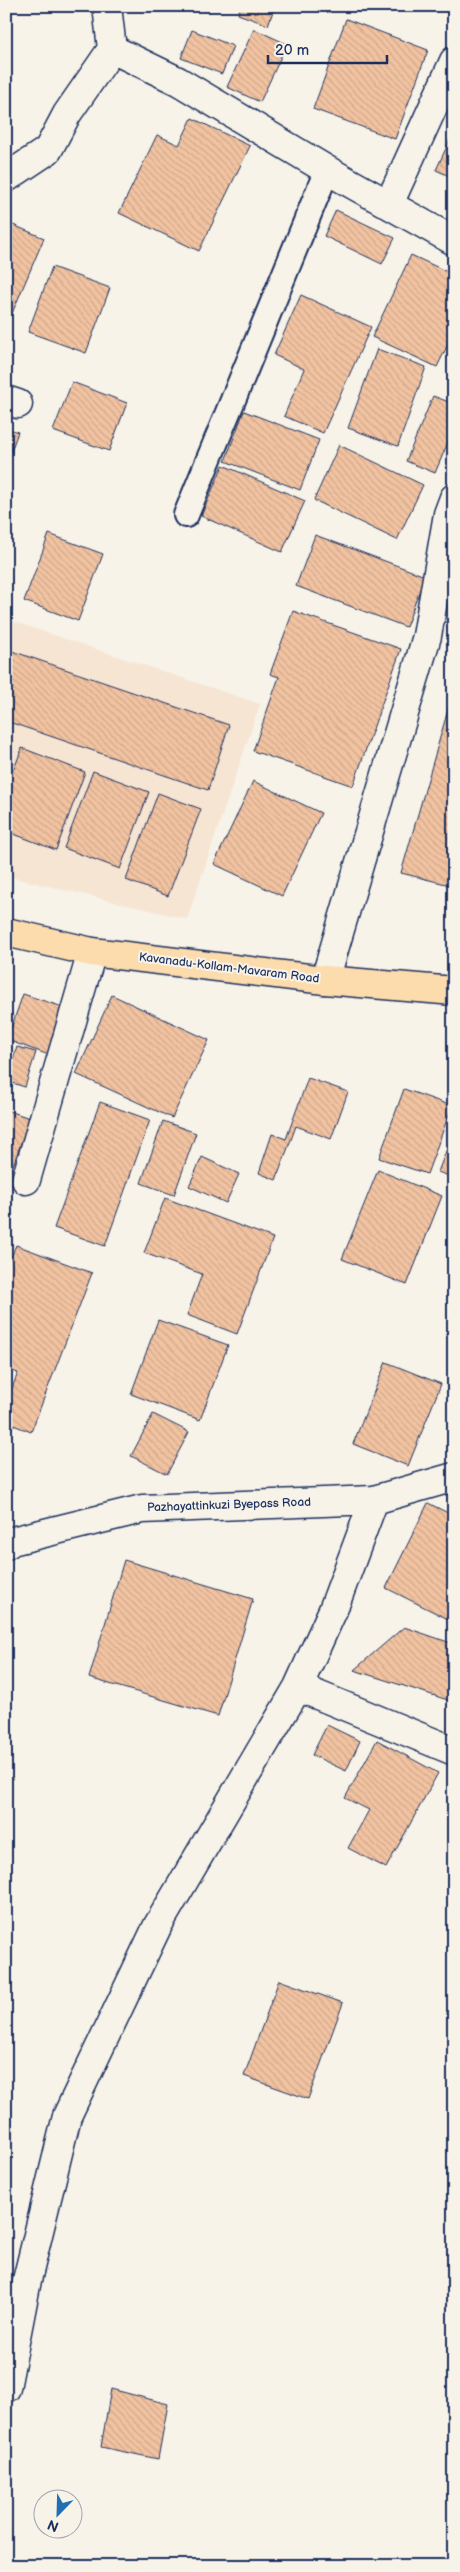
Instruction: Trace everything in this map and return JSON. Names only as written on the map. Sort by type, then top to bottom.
[{"type":"main road","name":"Kavanadu-Kollam-Mavaram Road","points":[[6,932],[92,952],[325,980],[454,991]]},
{"type":"street","points":[[6,178],[48,150],[67,114],[112,50],[107,6]]},
{"type":"street","points":[[112,50],[178,81],[327,170],[454,241]]},
{"type":"street","points":[[389,204],[454,61]]},
{"type":"street","points":[[325,980],[428,636],[448,514],[454,498]]},
{"type":"street","points":[[26,1180],[92,952]]},
{"type":"street","name":"Pazhayattinkuzi Byepass Road","points":[[6,1545],[12,1541],[142,1509],[374,1500],[454,1477]]},
{"type":"street","points":[[6,2388],[27,2280],[67,2116],[158,1925],[298,1687],[333,1610],[374,1500]]},
{"type":"street","points":[[298,1687],[454,1751]]},
{"type":"lane","points":[[186,515],[327,170]]},
{"type":"shaded area","points":[[6,619],[260,704],[187,919],[6,876]]},
{"type":"building","points":[[241,6],[275,6],[268,25],[238,14]]},
{"type":"building","points":[[346,19],[428,50],[395,139],[313,109]]},
{"type":"building","points":[[254,29],[287,44],[260,102],[227,87]]},
{"type":"building","points":[[192,30],[233,46],[222,74],[181,58]]},
{"type":"building","points":[[192,118],[250,146],[199,251],[119,213],[157,135],[179,145]]},
{"type":"building","points":[[454,131],[454,178],[436,170]]},
{"type":"building","points":[[336,210],[395,238],[382,264],[324,236]]},
{"type":"building","points":[[6,222],[44,238],[10,318],[6,316]]},
{"type":"building","points":[[411,255],[454,275],[454,332],[437,367],[372,337]]},
{"type":"building","points":[[52,267],[110,288],[86,353],[28,332]]},
{"type":"building","points":[[301,295],[371,327],[323,433],[284,416],[304,369],[274,355]]},
{"type":"building","points":[[377,349],[426,367],[398,446],[348,428]]},
{"type":"building","points":[[72,382],[127,403],[109,451],[53,431]]},
{"type":"building","points":[[433,396],[454,404],[454,428],[435,473],[406,461]]},
{"type":"building","points":[[244,411],[319,440],[300,490],[225,461]]},
{"type":"building","points":[[6,428],[18,432],[6,465]]},
{"type":"building","points":[[339,445],[423,485],[397,540],[314,500]]},
{"type":"building","points":[[223,465],[305,501],[282,552],[201,516]]},
{"type":"building","points":[[49,534],[103,554],[78,621],[24,601]]},
{"type":"building","points":[[315,535],[425,576],[406,627],[296,586]]},
{"type":"building","points":[[293,611],[401,649],[353,786],[253,751],[279,677],[270,674]]},
{"type":"building","points":[[6,649],[229,725],[208,790],[6,721]]},
{"type":"building","points":[[454,689],[454,886],[401,873]]},
{"type":"building","points":[[22,748],[85,772],[56,850],[6,831],[6,766],[14,769]]},
{"type":"building","points":[[93,771],[149,792],[120,869],[64,848]]},
{"type":"building","points":[[253,781],[321,813],[282,896],[214,864]]},
{"type":"building","points":[[158,793],[201,809],[168,896],[126,880]]},
{"type":"building","points":[[23,994],[66,1008],[49,1055],[7,1040]]},
{"type":"building","points":[[112,995],[209,1040],[172,1118],[76,1074]]},
{"type":"building","points":[[17,1047],[36,1052],[25,1087],[6,1081]]},
{"type":"building","points":[[308,1078],[348,1092],[331,1139],[296,1126],[276,1180],[259,1173],[272,1134],[286,1139]]},
{"type":"building","points":[[404,1089],[452,1106],[427,1174],[379,1158]]},
{"type":"building","points":[[100,1102],[150,1120],[105,1246],[54,1228]]},
{"type":"building","points":[[6,1110],[30,1118],[6,1185]]},
{"type":"building","points":[[163,1121],[196,1133],[174,1195],[141,1183]]},
{"type":"building","points":[[454,1130],[454,1178],[438,1172]]},
{"type":"building","points":[[202,1157],[239,1174],[226,1203],[189,1186]]},
{"type":"building","points":[[378,1170],[442,1196],[407,1285],[342,1259]]},
{"type":"building","points":[[165,1198],[273,1238],[237,1334],[187,1315],[202,1274],[144,1253]]},
{"type":"building","points":[[16,1245],[92,1273],[31,1432],[6,1422],[6,1403],[18,1373],[6,1369],[6,1269]]},
{"type":"building","points":[[158,1320],[228,1345],[200,1420],[131,1394]]},
{"type":"building","points":[[386,1362],[441,1384],[408,1466],[353,1444]]},
{"type":"building","points":[[153,1414],[189,1432],[167,1474],[131,1456]]},
{"type":"building","points":[[428,1503],[454,1516],[454,1622],[386,1588]]},
{"type":"building","points":[[124,1560],[253,1599],[218,1716],[89,1678]]},
{"type":"building","points":[[404,1627],[454,1644],[454,1702],[354,1670]]},
{"type":"building","points":[[327,1725],[360,1741],[346,1771],[312,1755]]},
{"type":"building","points":[[377,1740],[438,1773],[386,1868],[348,1848],[369,1810],[345,1798]]},
{"type":"building","points":[[279,1980],[343,2003],[308,2099],[244,2076]]},
{"type":"building","points":[[111,2389],[168,2404],[158,2459],[101,2447]]}]
